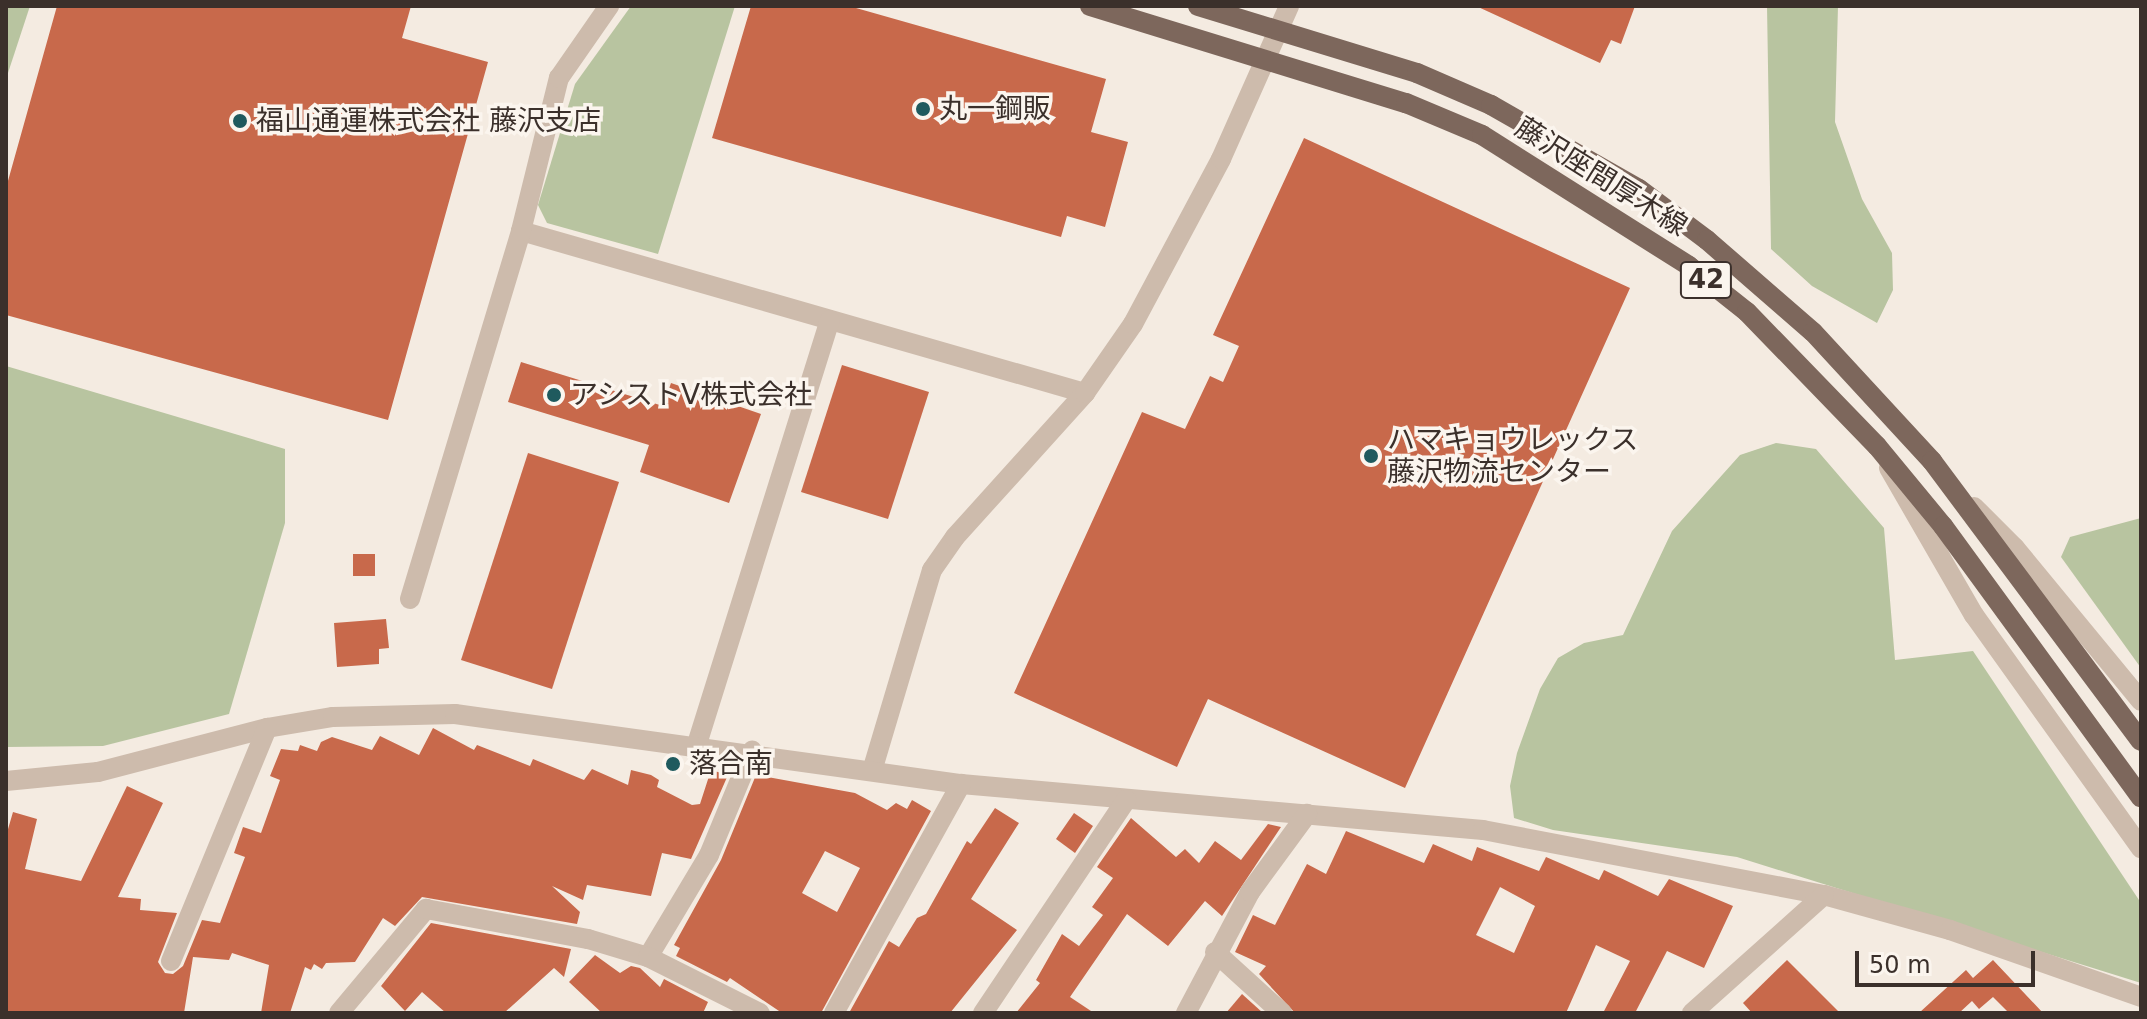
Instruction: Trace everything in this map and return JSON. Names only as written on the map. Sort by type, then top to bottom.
[{"type":"main road","name":"藤沢座間厚木線","points":[[1090,6],[1268,58],[1406,103],[1482,135],[1555,177],[1689,266],[1747,312],[1877,446],[1943,526],[2141,798]]},
{"type":"main road","name":"藤沢座間厚木線","points":[[1198,6],[1417,73],[1479,100],[1639,189],[1813,332],[1956,491],[2141,741]]},
{"type":"street","points":[[410,599],[521,231],[559,78],[609,6]]},
{"type":"street","points":[[872,771],[917,605],[932,570],[955,537],[1085,393],[1133,324],[1173,251],[1268,58],[1289,6]]},
{"type":"street","points":[[521,231],[1085,393]]},
{"type":"street","points":[[697,744],[830,320]]},
{"type":"street","points":[[1877,446],[1974,615],[2141,848]]},
{"type":"street","points":[[1956,491],[2015,548],[2141,701]]},
{"type":"street","points":[[6,781],[98,772],[267,728],[354,714],[455,714],[752,751],[961,784],[1483,830],[1824,895],[1950,930],[2141,997]]},
{"type":"street","points":[[171,961],[267,728]]},
{"type":"street","points":[[648,957],[709,855],[752,751]]},
{"type":"street","points":[[834,1013],[961,784]]},
{"type":"street","points":[[983,1013],[1126,800]]},
{"type":"street","points":[[1186,1013],[1215,952],[1250,892],[1307,814]]},
{"type":"street","points":[[1692,1013],[1824,895]]},
{"type":"street","points":[[339,1013],[426,909],[588,939],[648,957],[760,1013]]},
{"type":"street","points":[[1215,952],[1282,1013]]},
{"type":"green space","points":[[6,6],[30,6],[6,79]]},
{"type":"green space","points":[[631,6],[735,6],[658,254],[547,223],[538,205],[575,84]]},
{"type":"green space","points":[[1767,6],[1838,6],[1835,122],[1862,199],[1892,253],[1893,290],[1877,323],[1812,286],[1771,249]]},
{"type":"green space","points":[[6,366],[285,449],[285,523],[229,714],[103,746],[6,747]]},
{"type":"green space","points":[[1776,443],[1816,449],[1884,528],[1895,660],[1973,651],[2141,903],[2141,983],[1737,857],[1553,830],[1514,818],[1510,786],[1517,753],[1540,689],[1558,658],[1584,643],[1623,635],[1672,531],[1740,455]]},
{"type":"green space","points":[[2141,518],[2141,668],[2061,557],[2070,537]]},
{"type":"building","points":[[57,6],[411,6],[402,38],[488,62],[388,420],[6,315],[6,188]]},
{"type":"building","points":[[751,6],[849,6],[1106,79],[1091,132],[1128,142],[1105,227],[1067,216],[1061,237],[712,138]]},
{"type":"building","points":[[1476,6],[1635,6],[1621,44],[1611,40],[1600,63]]},
{"type":"building","points":[[1304,138],[1630,288],[1405,788],[1208,699],[1177,767],[1014,693],[1142,412],[1185,429],[1210,376],[1223,382],[1239,346],[1213,335]]},
{"type":"building","points":[[521,362],[663,406],[671,383],[761,414],[729,503],[640,472],[649,445],[508,402]]},
{"type":"building","points":[[842,365],[929,392],[888,519],[801,492]]},
{"type":"building","points":[[528,453],[619,482],[552,689],[461,660]]},
{"type":"building","points":[[353,554],[375,554],[375,576],[353,576]]},
{"type":"building","points":[[386,619],[389,648],[379,649],[379,664],[337,667],[334,623]]},
{"type":"building","points":[[433,728],[474,750],[477,745],[530,766],[533,759],[584,780],[592,769],[628,785],[631,770],[651,775],[659,780],[657,787],[692,805],[700,804],[711,770],[728,775],[691,859],[662,853],[651,896],[587,885],[583,900],[552,886],[580,912],[577,924],[422,897],[395,926],[383,918],[355,962],[326,963],[322,969],[314,964],[311,970],[305,967],[290,1013],[261,1013],[269,965],[232,953],[229,960],[193,957],[184,1013],[8,1013],[6,836],[13,812],[37,819],[25,869],[81,881],[127,786],[163,803],[118,897],[141,899],[140,910],[177,913],[158,962],[165,973],[173,974],[183,966],[202,920],[220,923],[245,857],[234,853],[243,827],[261,833],[280,780],[270,776],[281,749],[298,751],[300,745],[317,751],[321,742],[332,737],[372,750],[380,736],[419,755]]},
{"type":"building","points":[[756,775],[855,793],[887,810],[896,803],[907,809],[912,800],[931,811],[821,1013],[782,1013],[730,978],[727,982],[676,956],[680,948],[674,945],[721,860]],"holes":[[[825,851],[860,868],[837,912],[802,893]]]},
{"type":"building","points":[[995,808],[1019,823],[971,899],[1017,930],[950,1013],[849,1013],[889,941],[899,947],[917,918],[926,914],[967,841],[971,844]]},
{"type":"building","points":[[1074,813],[1093,826],[1075,853],[1056,839]]},
{"type":"building","points":[[1131,818],[1176,857],[1185,849],[1199,863],[1215,841],[1241,860],[1268,824],[1281,827],[1222,916],[1205,901],[1168,946],[1127,914],[1070,997],[1094,1013],[1016,1013],[1040,983],[1036,980],[1062,934],[1079,946],[1103,915],[1092,907],[1113,878],[1097,867]]},
{"type":"building","points":[[1346,831],[1424,863],[1433,844],[1472,861],[1477,847],[1539,871],[1546,857],[1599,880],[1604,870],[1658,896],[1669,879],[1733,906],[1704,968],[1667,951],[1635,1013],[1603,1013],[1630,961],[1596,945],[1566,1013],[1295,1013],[1259,974],[1266,966],[1235,952],[1253,915],[1275,925],[1307,864],[1326,874]],"holes":[[[1500,887],[1535,906],[1514,953],[1476,935]]]},
{"type":"building","points":[[431,923],[571,949],[564,977],[554,968],[504,1013],[446,1013],[422,992],[405,1011],[381,986]]},
{"type":"building","points":[[595,955],[620,973],[631,966],[640,968],[660,987],[664,979],[708,1002],[703,1013],[602,1013],[569,982]]},
{"type":"building","points":[[1787,960],[1840,1013],[1752,1013],[1743,1003]]},
{"type":"building","points":[[1993,960],[2043,1013],[2009,1013],[1993,997],[1979,1009],[1972,1001],[1959,1013],[1919,1013],[1966,970],[1973,978]]},
{"type":"building","points":[[1242,994],[1263,1013],[1226,1013]]},
{"type":"place","name":"丸一鋼販","points":[[923,109]]},
{"type":"place","name":"福山通運株式会社 藤沢支店","points":[[240,121]]},
{"type":"place","name":"アシストV株式会社","points":[[554,395]]},
{"type":"place","name":"ハマキョウレックス 藤沢物流センター","points":[[1371,456]]},
{"type":"place","name":"落合南","points":[[673,764]]}]
